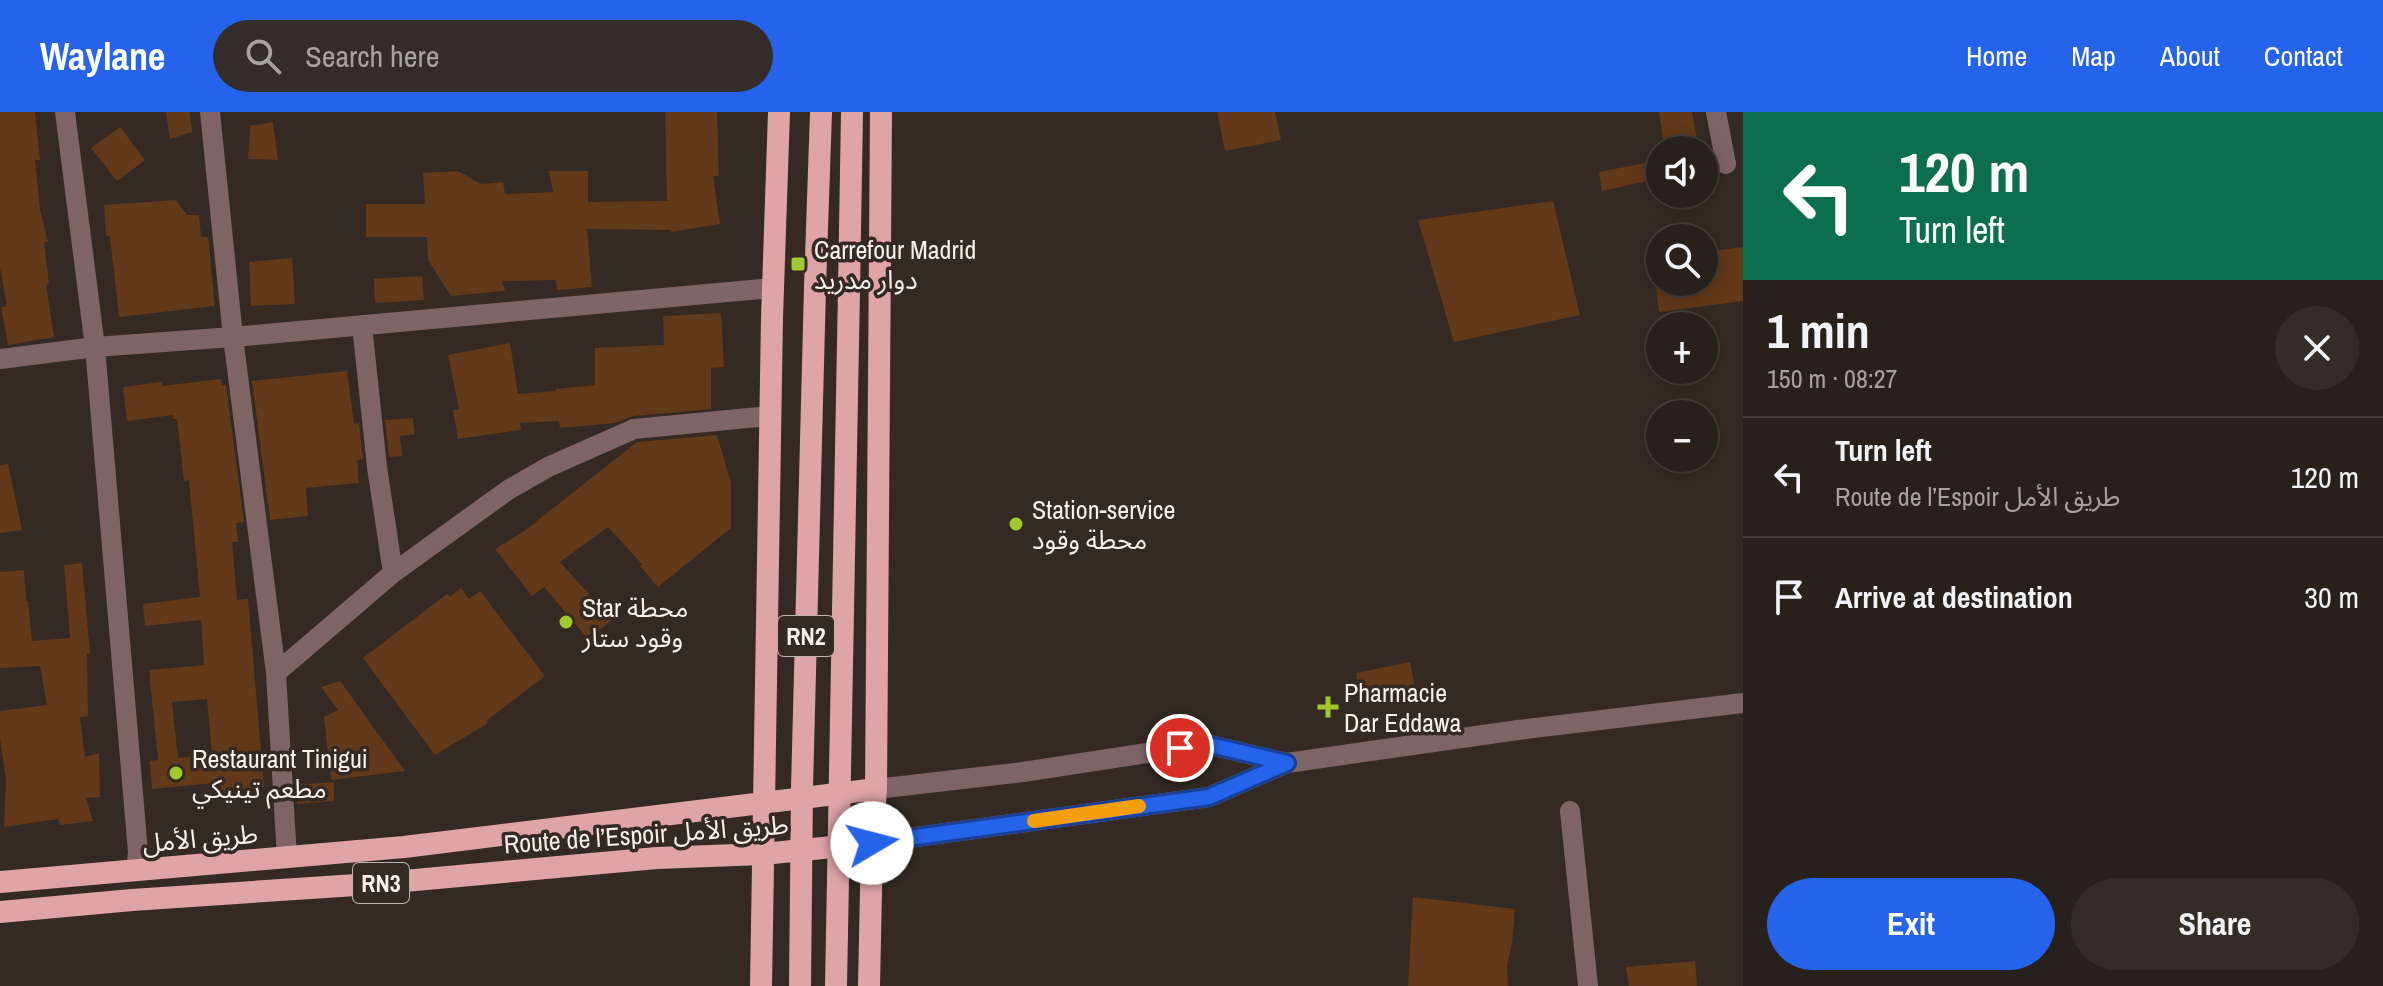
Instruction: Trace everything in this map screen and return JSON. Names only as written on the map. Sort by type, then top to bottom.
[{"type":"highway","points":[[761,986],[770,416],[779,112]]},
{"type":"highway","name":"RN2","points":[[800,986],[802,788],[821,112]]},
{"type":"highway","name":"RN2","points":[[836,986],[852,112]]},
{"type":"highway","points":[[869,986],[876,789],[881,112]]},
{"type":"highway","name":"Route de l’Espoir طريق الأمل","points":[[404,847],[876,789]]},
{"type":"highway","name":"Route de l’Espoir طريق الأمل","points":[[0,912],[872,843]]},
{"type":"highway","name":"طريق الأمل","points":[[0,882],[404,847]]},
{"type":"street","points":[[65,112],[95,347],[137,836],[136,871]]},
{"type":"street","points":[[210,112],[233,337],[276,673],[287,858]]},
{"type":"street","points":[[1716,112],[1726,164]]},
{"type":"street","points":[[0,359],[95,347],[773,288]]},
{"type":"street","points":[[362,325],[377,467],[393,573]]},
{"type":"street","points":[[276,673],[393,573],[508,490],[548,467],[634,429],[770,416]]},
{"type":"street","name":"Route de l’Espoir طريق الأمل","points":[[872,843],[1209,797],[1287,763],[1518,730],[1743,703]]},
{"type":"street","name":"Route de l’Espoir طريق الأمل","points":[[876,789],[1023,772],[1206,744],[1287,763]]},
{"type":"street","points":[[1570,811],[1588,986]]},
{"type":"building","points":[[0,112],[35,112],[40,160],[35,160],[40,209],[48,242],[44,242],[49,284],[46,285],[54,337],[8,345],[1,307],[7,306],[0,268]]},
{"type":"building","points":[[166,112],[190,112],[192,132],[170,139]]},
{"type":"building","points":[[665,112],[717,112],[719,176],[713,176],[720,224],[671,232],[587,229],[592,287],[557,290],[556,280],[502,281],[505,291],[451,296],[428,260],[427,237],[366,237],[366,204],[425,204],[423,173],[458,171],[481,184],[503,182],[505,194],[553,192],[549,171],[588,171],[588,202],[667,201]]},
{"type":"building","points":[[1217,112],[1275,112],[1281,140],[1225,151]]},
{"type":"building","points":[[1659,112],[1692,112],[1696,136],[1663,136]]},
{"type":"building","points":[[273,122],[278,160],[248,159],[250,126]]},
{"type":"building","points":[[120,127],[145,160],[117,181],[91,148]]},
{"type":"building","points":[[1646,163],[1646,181],[1602,191],[1599,172]]},
{"type":"building","points":[[176,200],[187,215],[199,215],[201,237],[208,237],[215,306],[119,317],[104,205]]},
{"type":"building","points":[[1553,201],[1580,315],[1454,342],[1418,220]]},
{"type":"building","points":[[1743,247],[1743,301],[1659,312],[1657,296],[1718,296],[1718,250]]},
{"type":"building","points":[[292,258],[295,304],[251,306],[249,262]]},
{"type":"building","points":[[422,276],[424,300],[375,303],[374,279]]},
{"type":"building","points":[[721,313],[724,367],[711,368],[711,409],[633,416],[615,423],[560,428],[559,421],[520,423],[521,430],[458,439],[453,410],[459,409],[448,355],[510,343],[518,394],[595,385],[595,348],[664,345],[663,316]]},
{"type":"building","points":[[347,371],[354,424],[359,423],[363,459],[357,460],[359,483],[306,488],[308,516],[270,520],[252,381]]},
{"type":"building","points":[[221,379],[222,385],[226,385],[244,522],[236,523],[238,542],[232,542],[237,600],[248,599],[264,787],[215,792],[214,783],[152,789],[150,761],[158,760],[149,670],[204,665],[201,620],[145,626],[143,604],[200,597],[189,480],[184,481],[177,419],[173,419],[173,415],[127,421],[123,387],[162,382],[162,386]],"holes":[[[207,699],[212,755],[178,758],[172,702]]]},
{"type":"building","points":[[413,418],[415,434],[400,436],[402,456],[389,457],[385,420]]},
{"type":"building","points":[[717,435],[731,483],[731,528],[658,587],[640,566],[642,564],[608,527],[560,562],[612,620],[588,639],[544,587],[532,596],[495,549],[523,532],[637,442]]},
{"type":"building","points":[[8,464],[22,530],[0,533],[0,465]]},
{"type":"building","points":[[82,563],[90,654],[87,654],[88,716],[80,717],[85,757],[99,753],[100,797],[86,798],[93,821],[60,825],[58,819],[4,827],[6,779],[0,739],[0,711],[47,705],[40,666],[0,668],[0,572],[24,570],[32,641],[70,638],[64,565]]},
{"type":"building","points":[[461,588],[469,599],[480,591],[545,676],[486,721],[488,723],[435,755],[363,658],[447,594],[450,597]]},
{"type":"building","points":[[1410,662],[1415,688],[1361,698],[1356,673]]},
{"type":"building","points":[[340,681],[405,771],[331,780],[324,717],[338,710],[321,687]]},
{"type":"building","points":[[334,782],[334,801],[297,804],[296,785]]},
{"type":"building","points":[[1413,897],[1515,909],[1507,966],[1508,986],[1408,986]]},
{"type":"building","points":[[1695,961],[1697,986],[1629,986],[1626,967]]},
{"type":"slow traffic","points":[[1034,821],[1139,806]]},
{"type":"place","name":"Carrefour Madrid دوار مدريد","points":[[798,264]]},
{"type":"place","name":"Station-service محطة وقود","points":[[1016,524]]},
{"type":"place","name":"Star محطة وقود ستار","points":[[566,622]]},
{"type":"place","name":"Pharmacie Dar Eddawa","points":[[1328,707]]},
{"type":"place","name":"Restaurant Tinigui مطعم تينيكي","points":[[176,773]]},
{"type":"route","points":[[872,843],[1209,797],[1287,763],[1206,744],[1180,748]]}]
